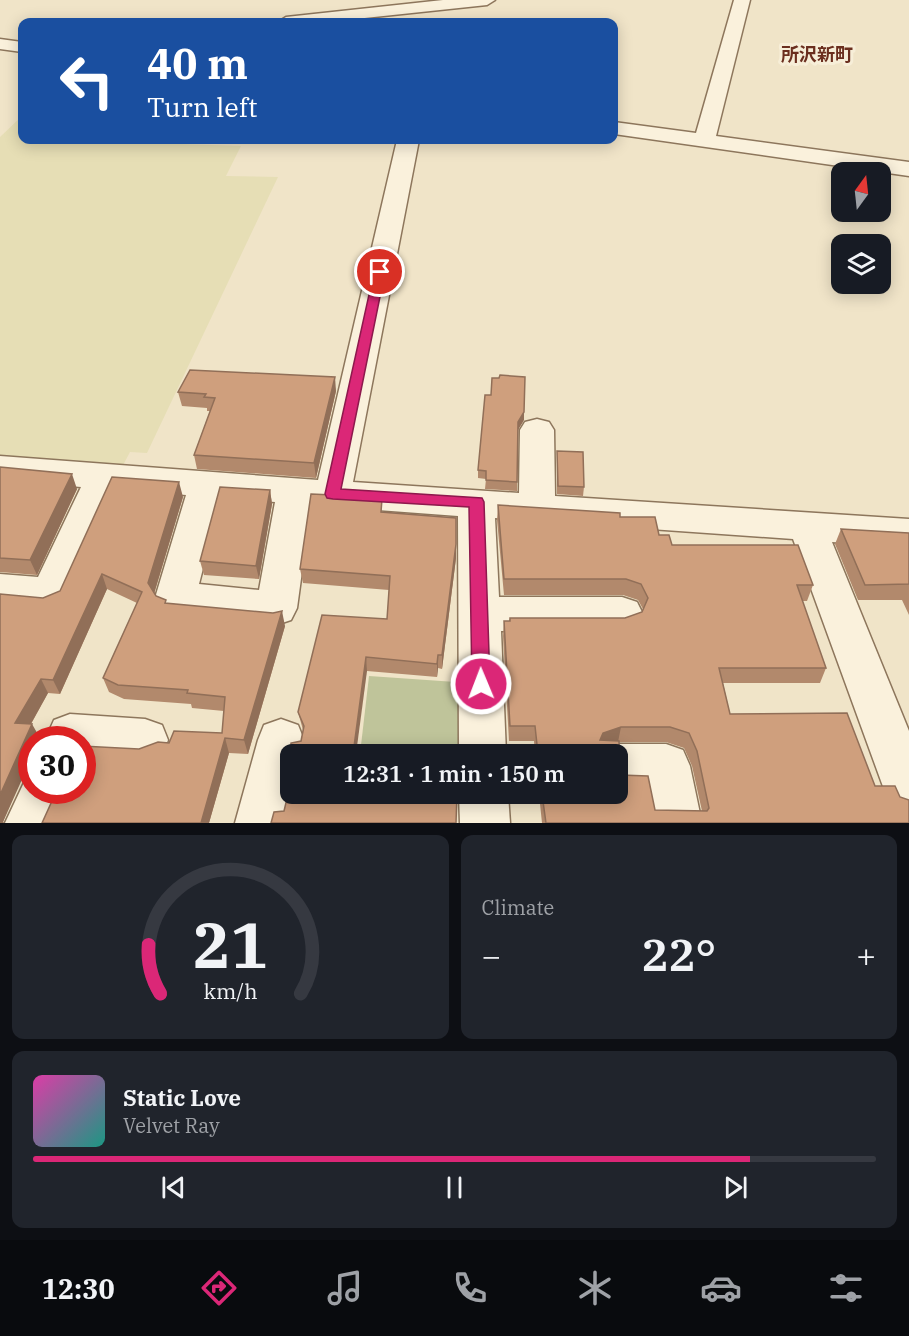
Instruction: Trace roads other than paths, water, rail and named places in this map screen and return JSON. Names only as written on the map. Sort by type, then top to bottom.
[{"type":"street","points":[[323,18],[487,0]]},
{"type":"street","points":[[704,141],[742,0]]},
{"type":"street","points":[[0,44],[18,46]]},
{"type":"street","points":[[0,55],[18,53]]},
{"type":"street","points":[[618,129],[909,169]]},
{"type":"street","points":[[207,484],[175,598],[276,609],[314,492],[407,144]]},
{"type":"street","points":[[537,430],[537,506]]},
{"type":"street","points":[[0,468],[909,533]]},
{"type":"street","points":[[0,590],[50,594],[103,477]]},
{"type":"street","points":[[476,502],[483,744]]},
{"type":"street","points":[[807,526],[909,792]]},
{"type":"street","points":[[479,614],[622,614]]},
{"type":"street","points":[[96,737],[145,740]]},
{"type":"street","points":[[260,823],[281,740]]},
{"type":"street","points":[[628,766],[666,766],[677,823]]},
{"type":"street","points":[[30,823],[39,804]]},
{"type":"street","points":[[484,804],[485,823]]},
{"type":"district","name":"所沢新町","points":[[817,55]]}]
